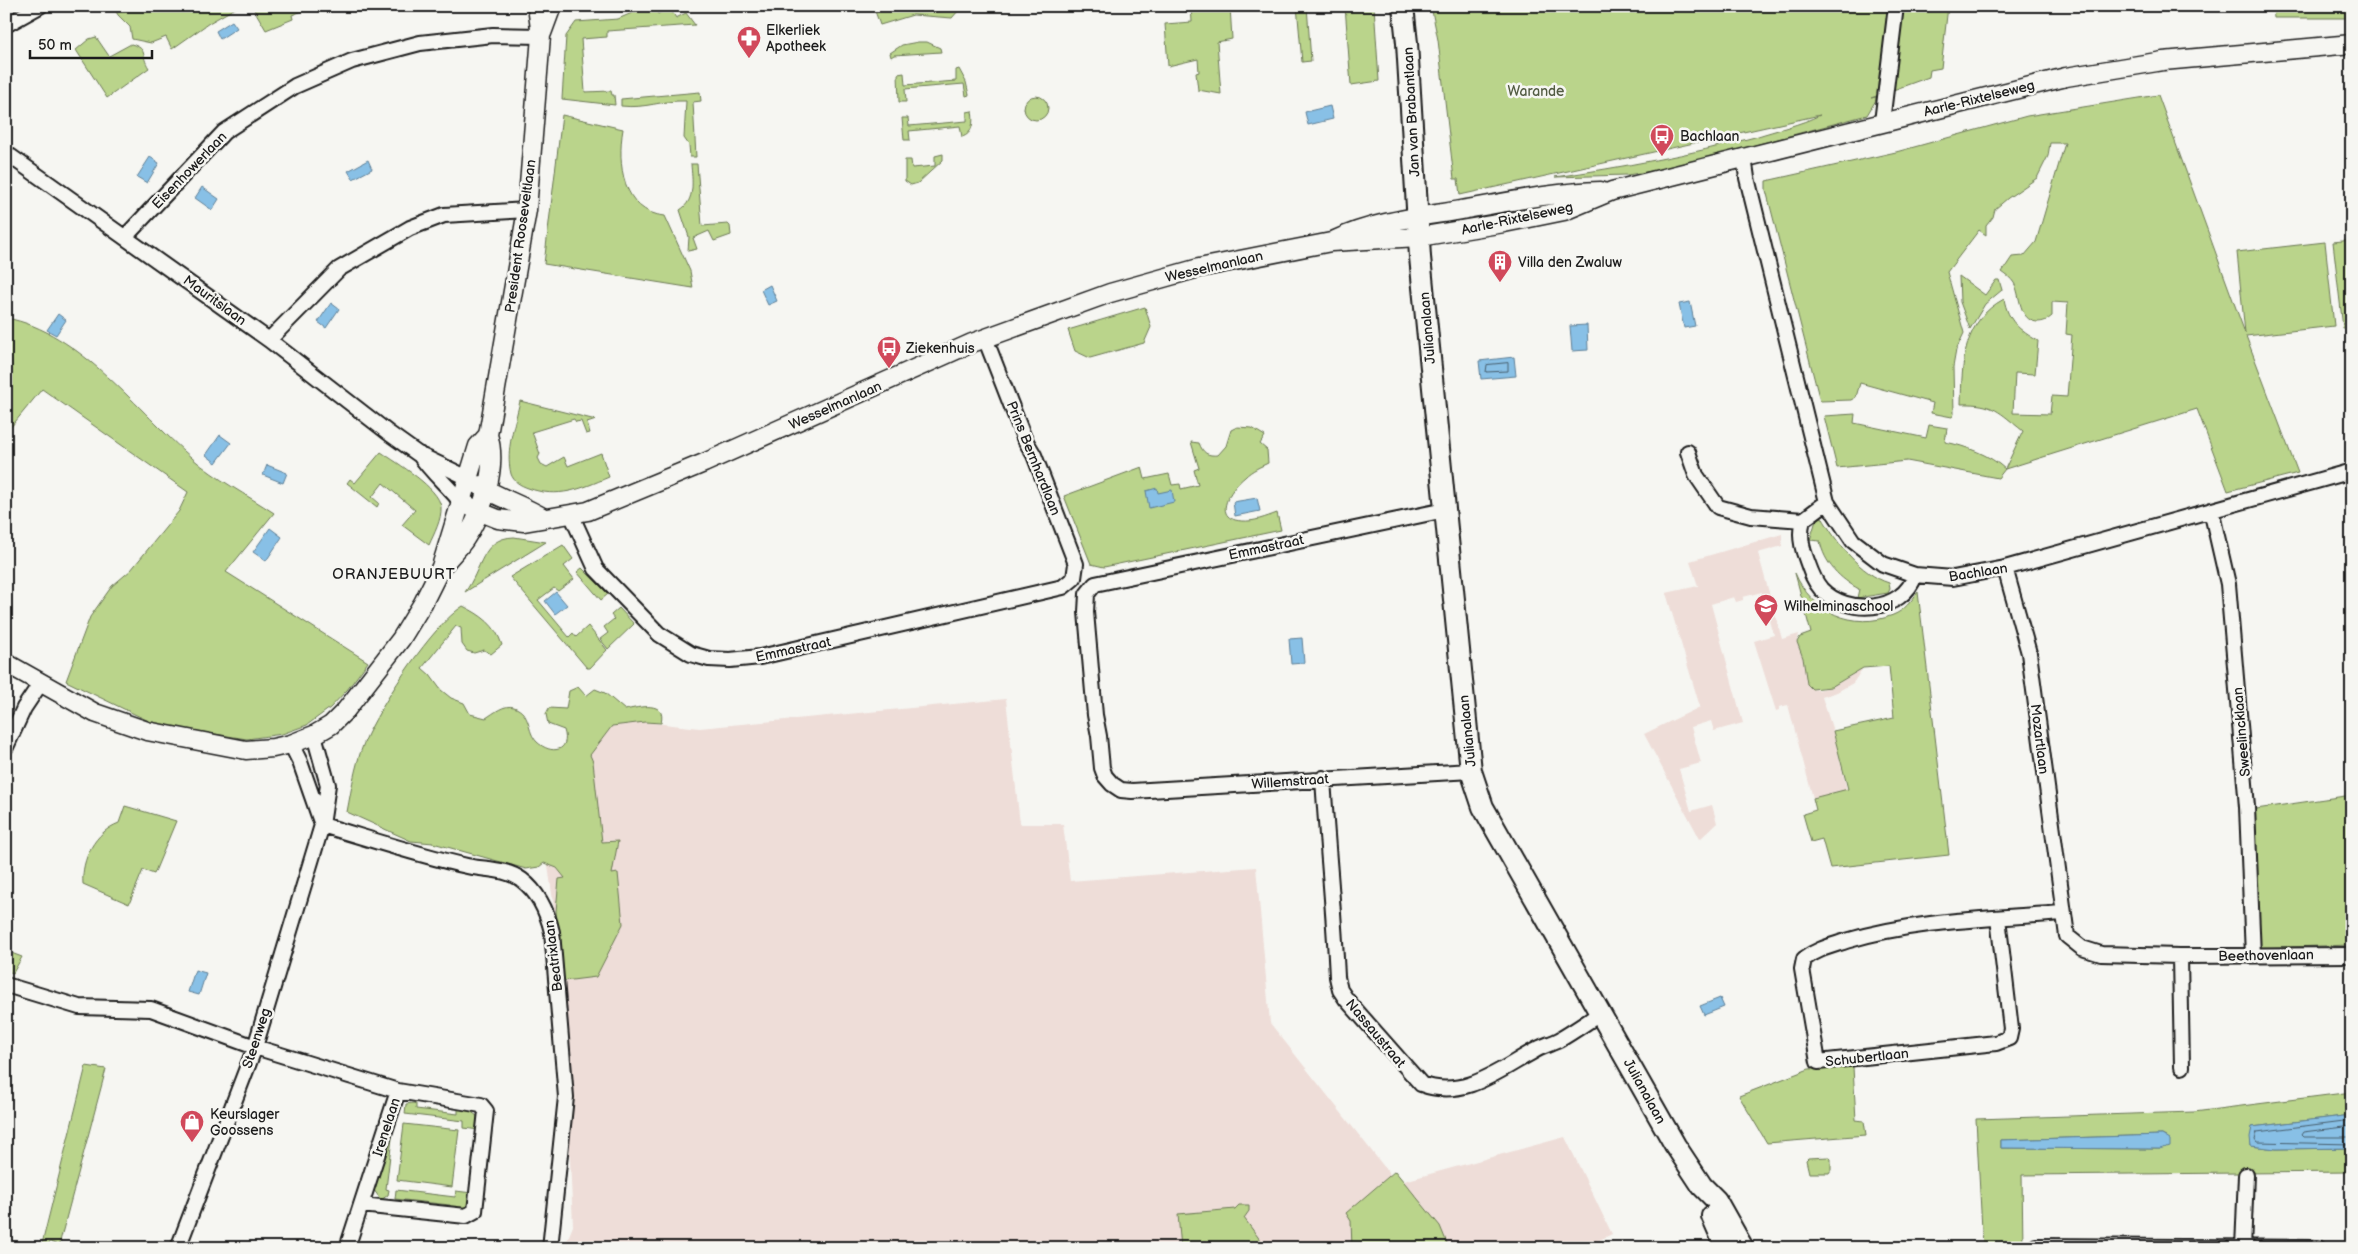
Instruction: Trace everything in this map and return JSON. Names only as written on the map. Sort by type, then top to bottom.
[{"type":"main road","name":"Jan van Brabantlaan","points":[[1403,6],[1408,43],[1418,217]]},
{"type":"main road","name":"Julianalaan","points":[[1418,217],[1471,771],[1482,807],[1675,1145],[1702,1186],[1716,1200],[1743,1248]]},
{"type":"main road","name":"Julianalaan","points":[[1702,1186],[1706,1204],[1726,1248]]},
{"type":"street","points":[[6,25],[40,6]]},
{"type":"street","name":"President Rooseveltlaan","points":[[441,567],[465,539],[487,491],[492,446],[488,435],[527,210],[541,36],[537,6]]},
{"type":"street","name":"President Rooseveltlaan","points":[[541,36],[552,6]]},
{"type":"street","points":[[1882,122],[1896,6]]},
{"type":"street","name":"Eisenhowerlaan","points":[[126,236],[224,132],[295,86],[352,61],[420,42],[493,34],[541,36]]},
{"type":"street","name":"Aarle-Rixtelseweg","points":[[1419,237],[1564,211],[1612,191],[2066,76],[2164,61],[2352,44]]},
{"type":"street","name":"Mauritslaan","points":[[6,153],[126,236],[269,340],[418,454],[468,478]]},
{"type":"street","name":"Bachlaan","points":[[1744,157],[1747,178],[1827,502],[1853,541],[1883,564],[1915,575],[1953,578],[2005,568],[2352,471]]},
{"type":"street","name":"Aarle-Rixtelseweg","points":[[1418,217],[1569,192],[1612,191]]},
{"type":"street","points":[[269,340],[340,269],[410,228],[444,215],[527,210]]},
{"type":"street","name":"Wesselmanlaan","points":[[1330,242],[1358,229],[1418,217]]},
{"type":"street","name":"Wesselmanlaan","points":[[460,501],[478,512],[498,519],[524,522],[588,511],[704,463],[985,338],[1110,293],[1199,268],[1330,242],[1419,237]]},
{"type":"street","name":"Prins Bernhardlaan","points":[[985,338],[1024,438],[1034,455],[1076,564],[1074,578]]},
{"type":"street","name":"President Rooseveltlaan","points":[[6,663],[94,713],[147,732],[246,750],[273,748],[291,744],[314,735],[331,725],[346,710],[401,639],[424,603],[441,567],[478,446],[488,435]]},
{"type":"street","points":[[1688,452],[1696,475],[1718,507],[1751,516],[1803,520],[1827,502]]},
{"type":"street","name":"Mauritslaan","points":[[418,454],[431,472],[460,501]]},
{"type":"street","points":[[468,478],[504,500],[529,509],[544,518]]},
{"type":"street","name":"Emmastraat","points":[[1112,784],[1105,776],[1102,768],[1095,715],[1086,612],[1090,588],[1104,581],[1445,510]]},
{"type":"street","name":"Sweelincklaan","points":[[2211,510],[2228,584],[2247,806],[2253,956]]},
{"type":"street","name":"Emmastraat","points":[[571,514],[600,573],[659,634],[691,654],[710,659],[730,660],[760,657],[1063,587],[1074,578]]},
{"type":"street","points":[[1803,520],[1801,538],[1811,573],[1822,590],[1834,599],[1862,607],[1886,604],[1908,591],[1915,575]]},
{"type":"street","name":"Mozartlaan","points":[[2005,568],[2029,653],[2062,913]]},
{"type":"street","points":[[6,747],[24,708],[40,684]]},
{"type":"street","name":"Steenweg","points":[[178,1248],[255,1047],[322,825],[328,785],[314,735]]},
{"type":"street","points":[[291,744],[310,787],[322,825]]},
{"type":"street","name":"Willemstraat","points":[[1112,784],[1121,790],[1132,791],[1323,778],[1471,771]]},
{"type":"street","name":"Nassaustraat","points":[[1323,778],[1328,865],[1332,886],[1337,977],[1340,990],[1346,1000],[1421,1084],[1443,1089],[1477,1083],[1536,1050],[1559,1040],[1601,1013]]},
{"type":"street","name":"Beatrixlaan","points":[[322,825],[467,866],[508,872],[521,879],[538,896],[548,913],[552,932],[566,1097],[550,1248]]},
{"type":"street","name":"Beethovenlaan","points":[[2062,913],[2067,936],[2082,948],[2101,954],[2180,956],[2352,955]]},
{"type":"street","name":"Schubertlaan","points":[[1998,918],[2011,1029],[2009,1038],[1996,1043],[1818,1062],[1802,969],[1804,959],[1814,951],[1886,930],[1998,918],[2062,913]]},
{"type":"street","points":[[2180,956],[2182,1067]]},
{"type":"street","name":"Irenelaan","points":[[6,985],[79,1007],[151,1009],[255,1047],[398,1091],[348,1248]]},
{"type":"street","points":[[361,1205],[466,1216],[475,1211],[486,1112],[481,1106],[398,1091]]},
{"type":"street","points":[[2243,1247],[2246,1175]]},
{"type":"street","points":[[2036,1248],[2036,1246],[2319,1248]]},
{"type":"shaded area","points":[[1782,534],[1782,546],[1758,553],[1782,639],[1799,634],[1797,642],[1803,658],[1807,684],[1812,689],[1818,690],[1831,687],[1863,668],[1853,683],[1837,692],[1822,697],[1833,731],[1847,790],[1813,798],[1788,705],[1779,707],[1779,710],[1776,711],[1754,641],[1774,635],[1769,617],[1766,617],[1765,612],[1767,611],[1762,592],[1743,597],[1743,600],[1736,602],[1734,597],[1711,604],[1743,723],[1714,731],[1711,721],[1691,727],[1701,763],[1679,769],[1691,811],[1712,805],[1717,823],[1700,839],[1644,734],[1700,707],[1666,593],[1698,586],[1690,561]]},
{"type":"shaded area","points":[[1006,699],[1020,824],[1063,824],[1070,881],[1256,867],[1270,1023],[1397,1183],[1565,1137],[1612,1234],[1583,1248],[564,1248],[573,1226],[561,958],[543,830],[550,801],[612,726],[645,722],[700,728]]},
{"type":"green space","points":[[113,6],[239,6],[209,23],[172,49],[166,37],[151,43],[132,39],[130,27],[118,15]]},
{"type":"green space","points":[[252,6],[309,6],[310,8],[292,15],[293,19],[266,30]]},
{"type":"green space","points":[[652,6],[658,14],[669,7],[676,18],[686,13],[695,25],[607,31],[607,37],[581,39],[585,92],[611,91],[612,95],[614,95],[615,105],[562,99],[566,36],[576,22],[618,19]]},
{"type":"green space","points":[[958,6],[959,10],[952,18],[913,15],[880,25],[875,11]]},
{"type":"green space","points":[[1191,6],[1230,6],[1232,39],[1217,42],[1221,94],[1198,90],[1196,73],[1199,72],[1198,59],[1168,66],[1165,24],[1192,22]]},
{"type":"green space","points":[[1297,6],[1307,6],[1311,61],[1302,62]]},
{"type":"green space","points":[[1345,6],[1374,6],[1379,81],[1351,85]]},
{"type":"green space","name":"Warande","points":[[1431,6],[1948,6],[1941,68],[1930,70],[1929,77],[1871,98],[1876,97],[1876,100],[1867,115],[1670,168],[1627,175],[1555,177],[1680,155],[1755,137],[1796,125],[1820,115],[1460,195],[1458,179],[1454,179],[1438,40]]},
{"type":"green space","points":[[2273,6],[2352,6],[2352,18],[2274,18]]},
{"type":"green space","points":[[96,37],[109,56],[131,44],[137,46],[142,50],[149,68],[107,98],[76,50],[89,39]]},
{"type":"green space","points":[[927,42],[940,48],[941,52],[894,55],[891,57],[890,53],[902,45]]},
{"type":"green space","points":[[959,69],[966,82],[969,95],[966,96],[964,84],[905,89],[906,102],[899,102],[898,74],[904,73],[905,85],[956,81],[956,70]]},
{"type":"green space","points":[[700,92],[701,101],[693,102],[696,157],[690,157],[689,145],[684,138],[686,101],[630,107],[621,106],[621,99]]},
{"type":"green space","points":[[2158,95],[2245,333],[2237,252],[2325,242],[2334,326],[2246,336],[2298,473],[2228,491],[2197,409],[2005,469],[2023,431],[2002,414],[1989,407],[1961,404],[1964,358],[1973,331],[1980,319],[1990,308],[2004,299],[2008,313],[2015,324],[2038,341],[2035,374],[2015,373],[2013,413],[2050,414],[2052,396],[2067,397],[2072,335],[2066,334],[2068,303],[2052,302],[2052,316],[2042,322],[2031,320],[2023,312],[2014,283],[2002,272],[2012,257],[2024,256],[2036,242],[2065,143],[2050,143],[2048,156],[2037,178],[1995,209],[1993,217],[1986,226],[1986,235],[1979,230],[1947,272],[1964,333],[1956,350],[1953,367],[1954,414],[1952,417],[1931,413],[1933,403],[1860,383],[1856,397],[1851,400],[1820,401],[1766,190],[1766,181],[1896,152],[2027,116]]},
{"type":"green space","points":[[1036,96],[1045,99],[1048,108],[1045,117],[1036,120],[1027,117],[1024,108],[1027,99]]},
{"type":"green space","points":[[972,111],[971,130],[962,137],[960,126],[909,131],[910,140],[904,140],[902,118],[908,118],[909,126],[967,121],[967,112]]},
{"type":"green space","points":[[562,115],[623,129],[621,142],[622,170],[631,196],[639,206],[651,213],[665,216],[690,271],[693,288],[544,264]]},
{"type":"green space","points":[[943,154],[943,160],[918,183],[911,185],[905,181],[905,160],[911,160],[912,168],[935,166],[935,156]]},
{"type":"green space","points":[[691,164],[697,164],[702,226],[728,224],[731,235],[714,241],[709,231],[693,238],[697,249],[688,251],[689,237],[680,210],[689,201],[691,195]]},
{"type":"green space","points":[[2352,240],[2352,327],[2343,328],[2333,242]]},
{"type":"green space","points":[[1959,276],[1985,295],[1996,280],[1999,280],[2002,290],[1985,304],[1970,329],[1960,302]]},
{"type":"green space","points":[[1145,307],[1151,327],[1144,343],[1090,358],[1075,351],[1068,330]]},
{"type":"green space","points":[[6,318],[33,326],[59,339],[83,356],[201,466],[274,513],[226,572],[368,662],[347,690],[330,708],[307,725],[282,734],[247,739],[157,725],[66,681],[90,617],[112,586],[131,570],[179,511],[188,492],[42,389],[6,433]]},
{"type":"green space","points":[[520,401],[596,420],[587,423],[590,433],[586,434],[581,421],[576,422],[574,419],[532,432],[540,454],[538,458],[541,464],[547,467],[564,457],[568,466],[601,453],[609,477],[579,489],[559,493],[539,491],[525,487],[516,481],[511,474],[509,456],[511,437]]},
{"type":"green space","points":[[1855,414],[1854,423],[1926,438],[1929,425],[1947,428],[1945,442],[1977,452],[1992,459],[2005,469],[1998,478],[1907,461],[1837,468],[1824,416]]},
{"type":"green space","points":[[1237,427],[1252,428],[1265,436],[1260,444],[1267,450],[1268,463],[1250,472],[1234,488],[1226,502],[1225,509],[1227,515],[1232,519],[1246,521],[1260,519],[1277,513],[1281,530],[1104,567],[1091,564],[1064,496],[1142,467],[1145,479],[1169,474],[1172,485],[1180,484],[1181,489],[1198,485],[1194,470],[1199,468],[1191,442],[1199,443],[1208,454],[1218,455],[1226,446],[1231,430]]},
{"type":"green space","points":[[381,452],[416,476],[439,500],[441,507],[440,516],[429,545],[402,525],[415,510],[383,483],[372,497],[379,503],[377,507],[347,483],[350,479],[355,483]]},
{"type":"green space","points":[[1817,517],[1822,517],[1834,537],[1859,565],[1878,579],[1889,583],[1890,589],[1888,593],[1857,598],[1859,589],[1834,570],[1825,556],[1820,541],[1810,540]]},
{"type":"green space","points":[[514,537],[546,542],[465,592],[488,549],[503,539]]},
{"type":"green space","points":[[563,545],[573,559],[564,566],[574,579],[558,591],[554,588],[538,600],[569,637],[573,633],[576,637],[588,626],[607,650],[590,668],[587,668],[510,577]]},
{"type":"green space","points":[[582,568],[608,594],[601,600],[577,572]]},
{"type":"green space","points":[[1795,573],[1802,587],[1823,608],[1835,615],[1849,619],[1863,621],[1893,615],[1904,608],[1918,592],[1949,855],[1830,868],[1822,839],[1811,842],[1803,814],[1816,810],[1813,798],[1848,789],[1833,731],[1894,718],[1889,666],[1863,668],[1831,687],[1812,689],[1807,684],[1803,658],[1797,642],[1800,637],[1811,633]]},
{"type":"green space","points":[[463,606],[476,613],[492,626],[502,645],[491,654],[484,650],[474,653],[467,651],[462,644],[461,628],[456,626],[422,668],[441,690],[451,698],[464,703],[470,714],[486,718],[503,708],[514,707],[524,714],[531,733],[537,742],[548,749],[554,750],[562,747],[565,743],[564,730],[548,724],[546,714],[549,708],[566,709],[569,691],[578,687],[586,696],[595,689],[605,693],[625,710],[650,707],[660,711],[662,716],[661,723],[645,722],[612,726],[590,755],[593,762],[602,842],[618,841],[612,874],[618,873],[623,924],[596,977],[564,981],[556,911],[559,879],[565,878],[557,868],[544,863],[539,867],[526,869],[433,843],[411,841],[347,812],[360,753],[376,719],[423,646],[450,616]]},
{"type":"green space","points":[[619,608],[634,624],[608,649],[600,639],[608,633],[604,627],[614,619],[611,615]]},
{"type":"green space","points":[[2352,795],[2352,945],[2257,948],[2249,810]]},
{"type":"green space","points":[[125,806],[176,821],[154,874],[143,870],[129,904],[83,884],[84,865],[91,848],[103,833],[119,823]]},
{"type":"green space","points":[[6,951],[22,957],[13,973],[6,971]]},
{"type":"green space","points":[[86,1066],[106,1069],[59,1245],[50,1242],[48,1246],[42,1244]]},
{"type":"green space","points":[[1853,1067],[1856,1120],[1864,1121],[1866,1135],[1767,1143],[1739,1096],[1809,1069]]},
{"type":"green space","points":[[2352,1092],[2352,1115],[2252,1127],[2251,1146],[2276,1149],[2352,1148],[2352,1172],[2022,1175],[2023,1248],[1983,1248],[1976,1119],[2194,1112]],"holes":[[[2162,1135],[2166,1137],[2160,1149],[2001,1148],[2001,1140]]]},
{"type":"green space","points":[[406,1104],[416,1104],[416,1109],[458,1114],[458,1109],[469,1110],[477,1116],[479,1130],[464,1128],[464,1121],[405,1114]]},
{"type":"green space","points":[[395,1113],[386,1189],[389,1190],[388,1195],[381,1200],[374,1190],[373,1183]]},
{"type":"green space","points":[[404,1124],[459,1130],[452,1187],[397,1180]]},
{"type":"green space","points":[[1829,1157],[1831,1159],[1831,1170],[1829,1173],[1809,1173],[1806,1160],[1808,1158]]},
{"type":"green space","points":[[1395,1171],[1440,1226],[1449,1248],[1352,1248],[1351,1221],[1346,1213]]},
{"type":"green space","points":[[396,1190],[455,1197],[456,1191],[472,1193],[466,1207],[450,1211],[450,1205],[395,1199]]},
{"type":"green space","points":[[1239,1205],[1249,1205],[1249,1211],[1244,1218],[1266,1248],[1181,1248],[1178,1214],[1235,1209]]},
{"type":"water","points":[[232,21],[237,28],[220,39],[216,31]]},
{"type":"water","points":[[1330,106],[1333,119],[1308,125],[1305,112]]},
{"type":"water","points":[[150,157],[159,163],[147,183],[137,177]]},
{"type":"water","points":[[368,160],[372,169],[353,179],[348,171]]},
{"type":"water","points":[[202,187],[219,199],[212,210],[195,198]]},
{"type":"water","points":[[770,285],[777,301],[768,305],[761,290]]},
{"type":"water","points":[[1690,302],[1695,326],[1684,328],[1679,304]]},
{"type":"water","points":[[331,303],[339,309],[326,328],[318,322]]},
{"type":"water","points":[[58,314],[66,320],[56,335],[47,330]]},
{"type":"water","points":[[1587,325],[1588,350],[1572,351],[1570,326]]},
{"type":"water","points":[[1514,357],[1516,376],[1481,379],[1479,361]]},
{"type":"water","points":[[220,435],[231,443],[216,463],[206,455]]},
{"type":"water","points":[[267,465],[287,473],[283,483],[263,475]]},
{"type":"water","points":[[1157,488],[1158,493],[1172,490],[1174,502],[1149,508],[1146,491]]},
{"type":"water","points":[[1257,498],[1260,511],[1235,516],[1233,502]]},
{"type":"water","points":[[270,528],[282,537],[266,561],[253,552]]},
{"type":"water","points":[[556,592],[567,605],[555,614],[545,601]]},
{"type":"water","points":[[1302,638],[1304,663],[1291,664],[1289,639]]},
{"type":"water","points":[[195,970],[206,973],[199,995],[188,992]]},
{"type":"water","points":[[1720,998],[1724,1007],[1704,1015],[1700,1006]]},
{"type":"water","points":[[2352,1115],[2352,1148],[2276,1149],[2251,1146],[2252,1127]]},
{"type":"water","points":[[2162,1135],[2170,1140],[2170,1146],[2160,1149],[2001,1148],[2001,1140]]},
{"type":"place","name":"Elkerliek Apotheek","points":[[749,59]]},
{"type":"place","name":"Bachlaan","points":[[1662,157]]},
{"type":"place","name":"Villa den Zwaluw","points":[[1500,283]]},
{"type":"place","name":"Ziekenhuis","points":[[889,369]]},
{"type":"place","name":"Wilhelminaschool","points":[[1766,627]]},
{"type":"place","name":"Keurslager Goossens","points":[[192,1143]]},
{"type":"district","name":"ORANJEBUURT","points":[[394,574]]}]
